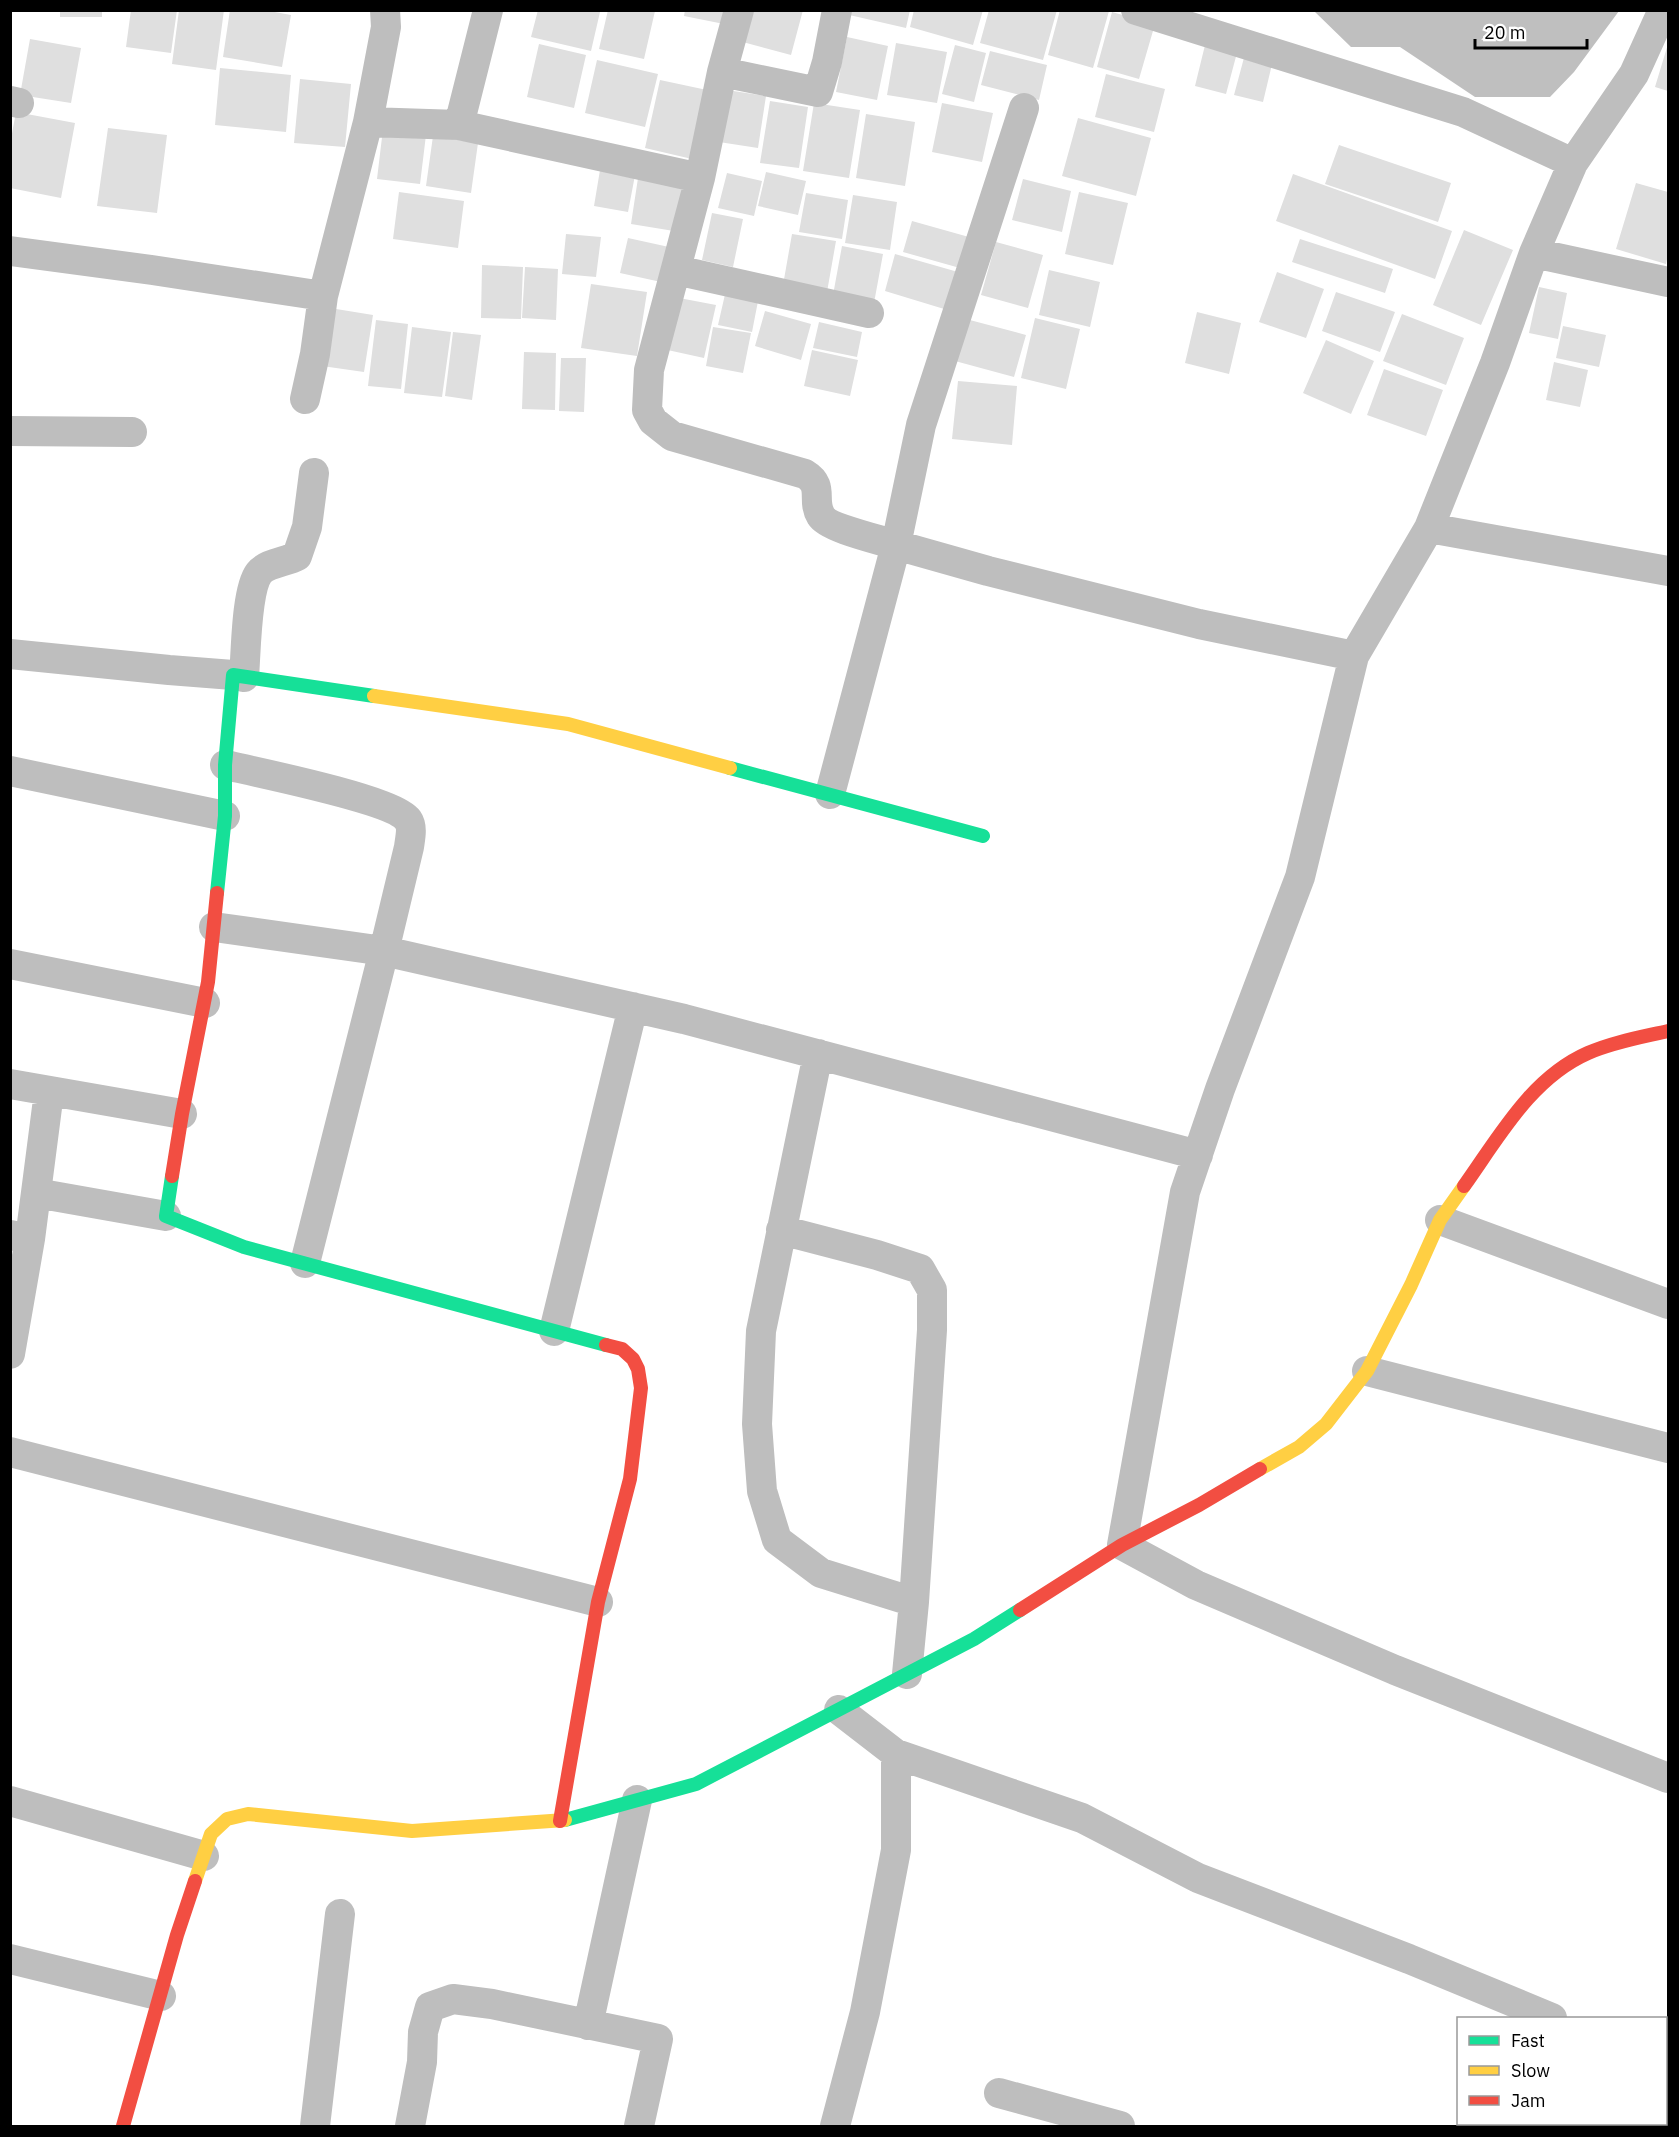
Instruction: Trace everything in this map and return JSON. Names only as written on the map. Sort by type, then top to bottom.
[{"type":"street","points":[[305,399],[315,354],[323,296],[368,122],[386,27],[386,10]]},
{"type":"street","points":[[459,125],[488,10]]},
{"type":"street","points":[[739,10],[722,72],[700,178],[649,370],[646,410],[653,421],[672,436],[805,474],[813,479],[820,516],[829,524],[988,571],[1199,624],[1354,656]]},
{"type":"street","points":[[722,72],[818,92],[827,62],[837,10]]},
{"type":"street","points":[[1136,10],[1463,112],[1573,163]]},
{"type":"street","points":[[1122,1545],[1185,1192],[1220,1089],[1300,877],[1354,656],[1429,528],[1495,363],[1534,253],[1573,163],[1634,74],[1663,10]]},
{"type":"street","points":[[830,794],[896,545],[921,425],[1024,108]]},
{"type":"street","points":[[368,122],[459,125],[700,178]]},
{"type":"street","points":[[10,251],[323,296]]},
{"type":"street","points":[[1534,253],[1668,282]]},
{"type":"street","points":[[676,270],[869,314]]},
{"type":"street","points":[[10,431],[132,432]]},
{"type":"street","points":[[166,1216],[182,1114],[205,1003],[225,816],[225,765],[250,602],[259,572],[271,564],[297,556],[307,526],[314,473]]},
{"type":"street","points":[[1429,528],[1668,572]]},
{"type":"street","points":[[10,654],[238,676],[568,724],[983,836]]},
{"type":"street","points":[[225,765],[357,797],[399,812],[408,821],[411,830],[384,951],[305,1263]]},
{"type":"street","points":[[10,771],[225,816]]},
{"type":"street","points":[[213,927],[384,951],[633,1007],[1198,1155]]},
{"type":"street","points":[[10,964],[205,1003]]},
{"type":"street","points":[[554,1331],[633,1007]]},
{"type":"street","points":[[123,2127],[177,1935],[211,1834],[227,1819],[248,1814],[412,1831],[560,1821],[696,1784],[974,1639],[1122,1545],[1199,1505],[1299,1447],[1326,1424],[1367,1371],[1440,1220],[1530,1094],[1559,1070],[1588,1053],[1668,1031]]},
{"type":"street","points":[[818,1054],[761,1332],[757,1424],[762,1491],[777,1540],[820,1573],[914,1602]]},
{"type":"street","points":[[10,1084],[182,1114]]},
{"type":"street","points":[[10,1354],[20,1237],[36,1192],[49,1092]]},
{"type":"street","points":[[36,1192],[166,1216],[244,1247],[622,1349],[633,1359],[638,1369],[641,1388],[630,1479],[598,1602],[560,1821]]},
{"type":"street","points":[[1440,1220],[1668,1304]]},
{"type":"street","points":[[781,1230],[877,1255],[920,1269],[932,1290],[932,1330],[907,1674]]},
{"type":"street","points":[[1367,1371],[1668,1448]]},
{"type":"street","points":[[10,1452],[598,1602]]},
{"type":"street","points":[[1122,1545],[1196,1585],[1384,1666],[1668,1778]]},
{"type":"street","points":[[839,1710],[896,1754],[1082,1818],[1198,1878],[1409,1959],[1547,2017]]},
{"type":"street","points":[[834,2127],[865,2012],[896,1851],[896,1754]]},
{"type":"street","points":[[588,2025],[637,1800]]},
{"type":"street","points":[[10,1801],[204,1856]]},
{"type":"street","points":[[315,2127],[340,1914]]},
{"type":"street","points":[[10,1959],[161,1996]]},
{"type":"street","points":[[410,2127],[422,2062],[423,2032],[430,2007],[453,1999],[492,2004],[657,2039],[639,2127]]},
{"type":"street","points":[[999,2093],[1120,2127]]},
{"type":"shaded area","points":[[1314,11],[1619,11],[1574,72],[1550,97],[1475,97],[1400,47],[1351,47]]},
{"type":"building","points":[[60,10],[102,10],[102,17],[60,17]]},
{"type":"building","points":[[131,10],[177,10],[171,53],[126,47]]},
{"type":"building","points":[[179,10],[224,10],[216,70],[172,64]]},
{"type":"building","points":[[230,10],[264,10],[291,15],[282,67],[223,57]]},
{"type":"building","points":[[538,10],[600,12],[591,51],[531,37]]},
{"type":"building","points":[[608,10],[655,11],[644,59],[599,49]]},
{"type":"building","points":[[685,10],[732,10],[729,25],[684,16]]},
{"type":"building","points":[[747,10],[803,10],[791,55],[739,41]]},
{"type":"building","points":[[846,10],[910,10],[906,28],[845,14]]},
{"type":"building","points":[[914,10],[983,10],[973,45],[910,27]]},
{"type":"building","points":[[989,10],[1057,10],[1043,60],[980,43]]},
{"type":"building","points":[[1060,10],[1109,11],[1093,68],[1048,55]]},
{"type":"building","points":[[1112,12],[1155,24],[1139,79],[1097,67]]},
{"type":"building","points":[[847,37],[888,46],[877,100],[836,92]]},
{"type":"building","points":[[30,39],[81,48],[71,103],[20,95]]},
{"type":"building","points":[[1206,41],[1238,49],[1226,94],[1195,86]]},
{"type":"building","points":[[896,43],[947,52],[937,103],[887,95]]},
{"type":"building","points":[[539,44],[586,55],[574,108],[527,97]]},
{"type":"building","points":[[1668,44],[1668,91],[1655,87]]},
{"type":"building","points":[[955,45],[986,53],[974,102],[942,94]]},
{"type":"building","points":[[990,51],[1047,65],[1039,100],[981,85]]},
{"type":"building","points":[[1245,54],[1273,60],[1263,102],[1234,95]]},
{"type":"building","points":[[597,60],[658,74],[645,127],[585,113]]},
{"type":"building","points":[[220,68],[291,75],[286,132],[215,125]]},
{"type":"building","points":[[1106,74],[1165,89],[1154,132],[1095,117]]},
{"type":"building","points":[[300,79],[351,84],[345,147],[294,143]]},
{"type":"building","points":[[660,80],[707,90],[692,159],[645,148]]},
{"type":"building","points":[[727,90],[766,96],[758,148],[719,142]]},
{"type":"building","points":[[770,101],[808,107],[799,168],[760,163]]},
{"type":"building","points":[[814,103],[860,110],[849,178],[803,171]]},
{"type":"building","points":[[942,103],[993,113],[982,162],[932,152]]},
{"type":"building","points":[[16,112],[75,123],[61,198],[10,188],[10,144]]},
{"type":"building","points":[[866,114],[915,122],[905,186],[856,178]]},
{"type":"building","points":[[1078,118],[1151,138],[1136,196],[1062,176]]},
{"type":"building","points":[[108,128],[167,135],[157,213],[97,206]]},
{"type":"building","points":[[383,129],[426,135],[420,184],[377,179]]},
{"type":"building","points":[[433,136],[478,143],[471,193],[426,186]]},
{"type":"building","points":[[1339,145],[1451,183],[1438,222],[1325,184]]},
{"type":"building","points":[[601,164],[636,170],[628,212],[594,206]]},
{"type":"building","points":[[766,172],[806,181],[798,215],[758,206]]},
{"type":"building","points":[[727,173],[762,181],[754,216],[718,208]]},
{"type":"building","points":[[1293,174],[1452,231],[1435,279],[1276,221]]},
{"type":"building","points":[[638,178],[688,185],[680,232],[631,224]]},
{"type":"building","points":[[1023,179],[1071,191],[1062,232],[1012,220]]},
{"type":"building","points":[[1636,183],[1668,192],[1666,264],[1616,249]]},
{"type":"building","points":[[399,192],[464,201],[458,248],[393,239]]},
{"type":"building","points":[[1079,192],[1128,203],[1113,265],[1065,254]]},
{"type":"building","points":[[806,193],[848,200],[842,239],[799,232]]},
{"type":"building","points":[[853,195],[897,202],[890,250],[845,243]]},
{"type":"building","points":[[712,213],[743,219],[733,267],[702,260]]},
{"type":"building","points":[[912,221],[976,239],[967,270],[903,252]]},
{"type":"building","points":[[1464,230],[1513,250],[1481,325],[1433,305]]},
{"type":"building","points":[[566,234],[601,237],[596,277],[562,274]]},
{"type":"building","points":[[792,234],[836,241],[827,292],[783,285]]},
{"type":"building","points":[[628,238],[669,247],[661,282],[620,273]]},
{"type":"building","points":[[1300,239],[1393,269],[1385,293],[1292,262]]},
{"type":"building","points":[[996,242],[1043,255],[1028,308],[981,295]]},
{"type":"building","points":[[842,246],[883,254],[874,303],[833,295]]},
{"type":"building","points":[[895,254],[965,274],[954,312],[885,291]]},
{"type":"building","points":[[482,265],[523,267],[521,319],[481,318]]},
{"type":"building","points":[[525,267],[558,269],[556,320],[522,318]]},
{"type":"building","points":[[1049,270],[1100,282],[1090,327],[1039,315]]},
{"type":"building","points":[[1277,272],[1324,289],[1306,338],[1259,322]]},
{"type":"building","points":[[591,284],[647,292],[637,356],[581,348]]},
{"type":"building","points":[[1539,287],[1567,293],[1558,339],[1529,333]]},
{"type":"building","points":[[726,290],[759,296],[752,332],[718,325]]},
{"type":"building","points":[[1336,292],[1395,312],[1380,352],[1322,331]]},
{"type":"building","points":[[674,297],[716,305],[704,358],[663,349]]},
{"type":"building","points":[[330,308],[373,315],[364,372],[322,366]]},
{"type":"building","points":[[765,311],[811,324],[801,360],[755,346]]},
{"type":"building","points":[[1197,312],[1241,323],[1229,374],[1185,363]]},
{"type":"building","points":[[1402,314],[1464,338],[1446,385],[1383,361]]},
{"type":"building","points":[[1035,318],[1080,329],[1066,389],[1021,378]]},
{"type":"building","points":[[966,319],[1026,335],[1014,377],[955,361]]},
{"type":"building","points":[[376,320],[408,324],[401,389],[368,386]]},
{"type":"building","points":[[819,322],[862,332],[857,357],[813,348]]},
{"type":"building","points":[[1563,326],[1606,335],[1599,367],[1556,358]]},
{"type":"building","points":[[412,327],[451,332],[442,397],[404,393]]},
{"type":"building","points":[[713,327],[751,333],[743,373],[706,366]]},
{"type":"building","points":[[453,332],[481,335],[472,400],[445,396]]},
{"type":"building","points":[[1326,340],[1374,361],[1351,414],[1303,393]]},
{"type":"building","points":[[812,350],[858,360],[850,396],[804,386]]},
{"type":"building","points":[[524,352],[556,353],[555,410],[522,409]]},
{"type":"building","points":[[561,358],[586,358],[584,412],[559,411]]},
{"type":"building","points":[[1554,362],[1588,370],[1580,407],[1546,400]]},
{"type":"building","points":[[1384,369],[1443,390],[1426,436],[1367,415]]},
{"type":"building","points":[[958,381],[1017,386],[1012,445],[952,439]]},
{"type":"traffic: fast","points":[[217,893],[225,816],[225,765],[233,675],[374,696]]},
{"type":"traffic: fast","points":[[730,768],[983,836]]},
{"type":"traffic: fast","points":[[172,1176],[166,1216],[244,1247],[606,1345]]},
{"type":"traffic: fast","points":[[565,1820],[696,1784],[974,1639],[1020,1610]]},
{"type":"traffic: slow","points":[[374,696],[568,724],[730,768]]},
{"type":"traffic: slow","points":[[1260,1469],[1299,1447],[1326,1424],[1367,1371],[1411,1285],[1440,1220],[1464,1186]]},
{"type":"traffic: slow","points":[[195,1881],[211,1834],[227,1819],[248,1814],[412,1831],[565,1820]]},
{"type":"traffic: jam","points":[[172,1176],[208,982],[217,893]]},
{"type":"traffic: jam","points":[[1464,1186],[1518,1110],[1550,1077],[1568,1064],[1598,1049],[1668,1031]]},
{"type":"traffic: jam","points":[[560,1821],[598,1602],[630,1479],[641,1388],[638,1369],[633,1359],[622,1349],[606,1345]]},
{"type":"traffic: jam","points":[[1020,1610],[1122,1545],[1199,1505],[1260,1469]]},
{"type":"traffic: jam","points":[[123,2126],[177,1935],[195,1881]]}]
